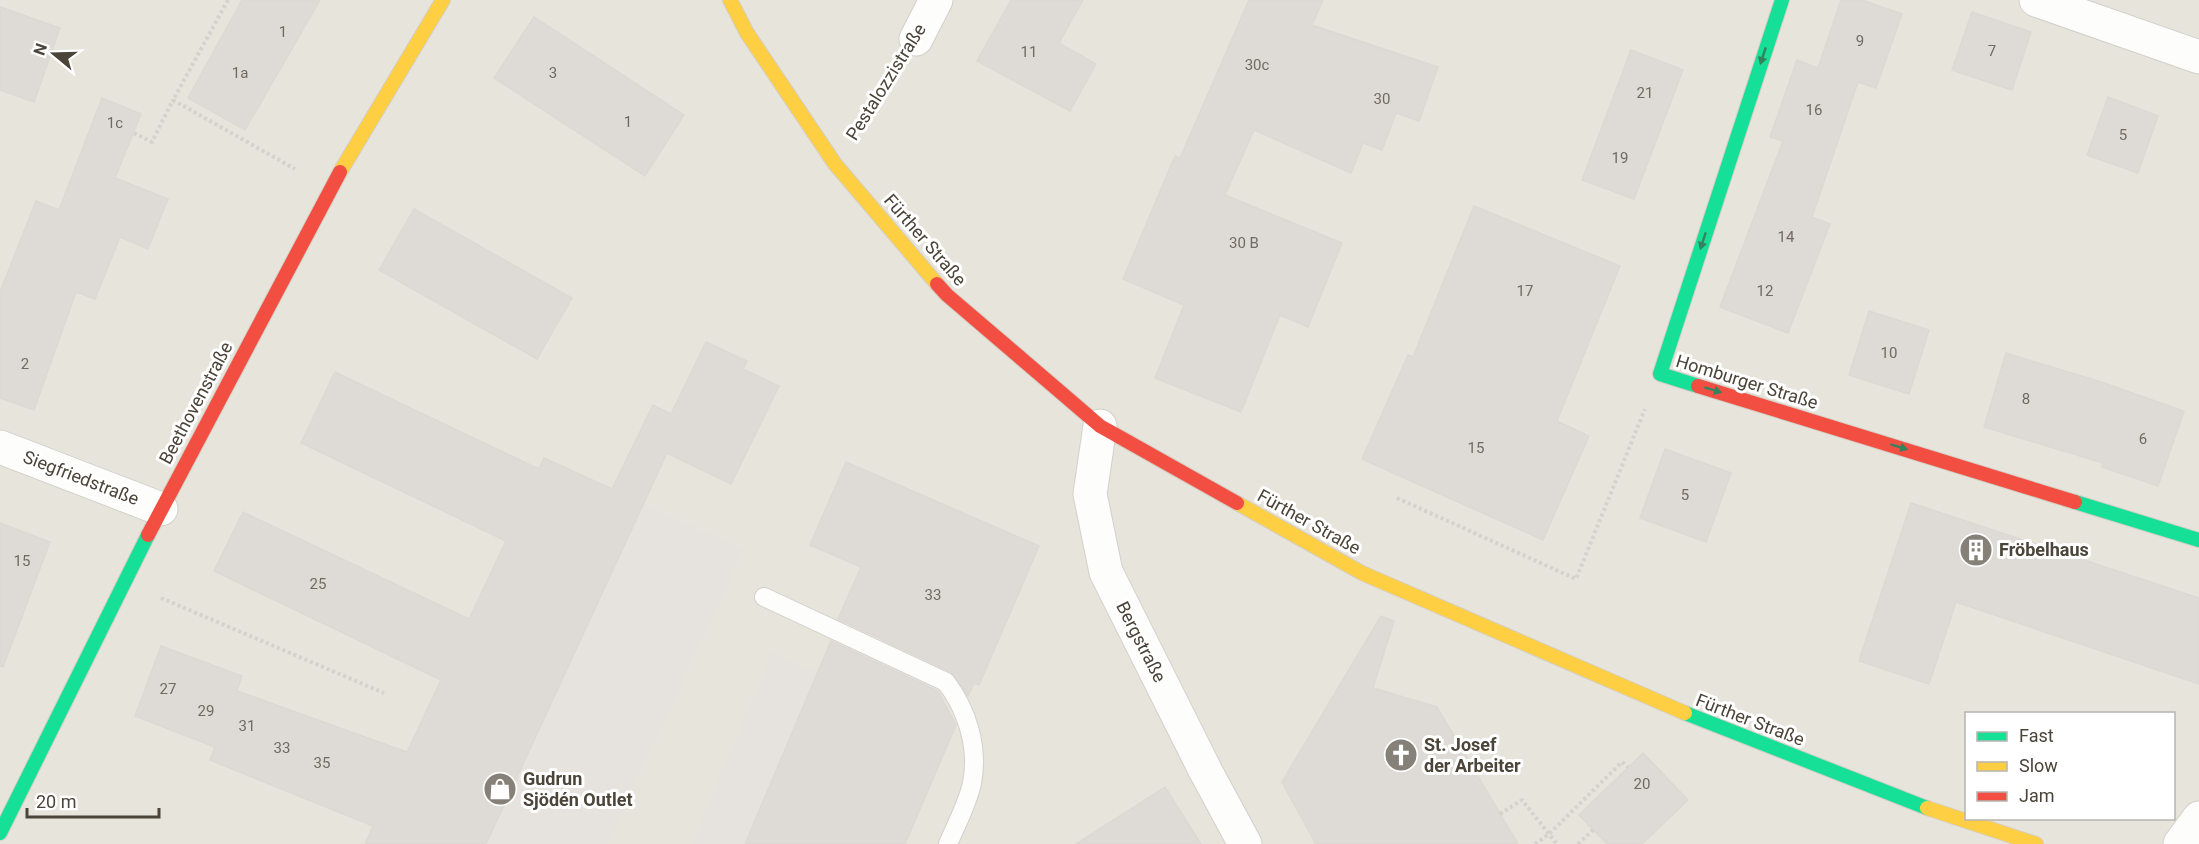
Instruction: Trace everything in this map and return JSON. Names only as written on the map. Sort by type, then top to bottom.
[{"type":"street","name":"Beethovenstraße","points":[[0,833],[161,509],[330,189],[443,0]]},
{"type":"street","name":"Fürther Straße","points":[[730,0],[747,33],[835,164],[947,295],[1100,426],[1362,573],[1680,711],[1918,805],[2036,844]]},
{"type":"street","name":"Pestalozzistraße","points":[[916,39],[936,0]]},
{"type":"street","name":"Homburger Straße","points":[[1782,0],[1660,374],[2199,540]]},
{"type":"street","points":[[2036,0],[2199,57]]},
{"type":"street","name":"Bergstraße","points":[[1100,426],[1090,494],[1106,573],[1205,770],[1245,844]]},
{"type":"street","name":"Siegfriedstraße","points":[[0,447],[161,509]]},
{"type":"street","points":[[2180,844],[2199,818]]},
{"type":"lane","points":[[764,597],[946,682],[958,699],[969,726],[975,760],[972,784],[948,844]]},
{"type":"path","points":[[134,133],[152,142],[228,0]]},
{"type":"path","name":"Pestalozzistraße","points":[[835,164],[916,39]]},
{"type":"path","points":[[173,100],[330,189]]},
{"type":"path","points":[[1397,498],[1576,579],[1660,374]]},
{"type":"path","points":[[125,583],[384,693]]},
{"type":"path","points":[[1535,844],[1548,835],[1622,762],[1628,767]]},
{"type":"path","points":[[1500,814],[1522,800],[1557,844]]},
{"type":"path","points":[[1578,844],[1593,830]]},
{"type":"shaded area","points":[[0,0],[2199,0],[2199,844],[0,844]]},
{"type":"shaded area","points":[[644,504],[744,550],[608,844],[486,844]]},
{"type":"shaded area","points":[[772,652],[818,672],[745,844],[691,844]]},
{"type":"building","points":[[242,0],[320,0],[245,130],[188,98]]},
{"type":"building","points":[[1011,0],[1083,0],[1059,43],[1096,64],[1070,111],[977,61]]},
{"type":"building","points":[[1249,0],[1323,0],[1312,25],[1438,67],[1419,121],[1396,113],[1382,150],[1363,143],[1351,173],[1254,130],[1225,195],[1342,243],[1308,327],[1280,315],[1241,412],[1155,378],[1184,305],[1123,279],[1175,156],[1180,158]]},
{"type":"building","points":[[1841,0],[1862,0],[1902,14],[1876,88],[1858,82],[1812,217],[1830,224],[1788,333],[1720,307],[1783,141],[1770,137],[1797,60],[1818,68]]},
{"type":"building","points":[[0,7],[60,28],[34,102],[0,90]]},
{"type":"building","points":[[1972,12],[2031,32],[2012,90],[1952,70]]},
{"type":"building","points":[[534,17],[684,115],[645,176],[494,78]]},
{"type":"building","points":[[1631,50],[1683,70],[1634,199],[1582,180]]},
{"type":"building","points":[[2108,97],[2158,116],[2138,173],[2087,155]]},
{"type":"building","points":[[102,98],[141,114],[115,178],[168,199],[148,249],[120,237],[95,299],[76,292],[34,410],[0,398],[0,292],[36,201],[59,210]]},
{"type":"building","points":[[1474,206],[1620,266],[1557,421],[1589,436],[1543,540],[1362,459],[1408,355],[1413,357]]},
{"type":"building","points":[[414,209],[572,298],[537,359],[379,270]]},
{"type":"building","points":[[1869,311],[1929,330],[1909,394],[1849,375]]},
{"type":"building","points":[[706,342],[747,361],[743,369],[779,386],[731,484],[667,453],[486,844],[365,844],[373,826],[210,760],[215,747],[135,716],[161,646],[242,676],[237,691],[407,752],[441,680],[214,571],[243,512],[469,619],[506,541],[301,443],[335,372],[539,469],[544,458],[612,489],[653,405],[671,414]]},
{"type":"building","points":[[2006,353],[2098,381],[2184,411],[2158,486],[2102,467],[2103,463],[1984,427]]},
{"type":"building","points":[[1665,449],[1731,473],[1706,542],[1640,518]]},
{"type":"building","points":[[846,462],[1039,546],[979,685],[974,683],[968,696],[951,672],[838,619],[861,567],[810,545]]},
{"type":"building","name":"Fröbelhaus","points":[[1911,503],[2199,598],[2199,684],[1956,602],[1929,684],[1859,661]]},
{"type":"building","points":[[0,523],[50,542],[3,667],[0,666]]},
{"type":"building","name":"St. Josef der Arbeiter","points":[[1381,616],[1394,621],[1373,688],[1437,707],[1518,844],[1316,844],[1282,782]]},
{"type":"building","points":[[831,641],[938,691],[956,725],[905,844],[745,844]]},
{"type":"building","points":[[1643,753],[1688,800],[1642,844],[1607,844],[1579,815]]},
{"type":"building","points":[[1165,787],[1201,844],[1076,844]]},
{"type":"traffic: fast","points":[[1698,386],[1660,374],[1782,0]]},
{"type":"traffic: fast","points":[[2075,502],[2199,540]]},
{"type":"traffic: fast","points":[[0,833],[148,535]]},
{"type":"traffic: fast","points":[[1685,713],[1927,808]]},
{"type":"traffic: slow","points":[[340,172],[443,0]]},
{"type":"traffic: slow","points":[[730,0],[747,33],[835,164],[937,284]]},
{"type":"traffic: slow","points":[[1237,503],[1362,573],[1685,713]]},
{"type":"traffic: slow","points":[[1927,808],[2036,844]]},
{"type":"traffic: jam","points":[[148,535],[340,172]]},
{"type":"traffic: jam","points":[[937,284],[1100,426],[1237,503]]},
{"type":"traffic: jam","points":[[1698,386],[2075,502]]},
{"type":"place","name":"Fröbelhaus","points":[[1976,550]]},
{"type":"place","name":"St. Josef der Arbeiter","points":[[1401,755]]},
{"type":"place","name":"Gudrun Sjödén Outlet","points":[[500,789]]}]
